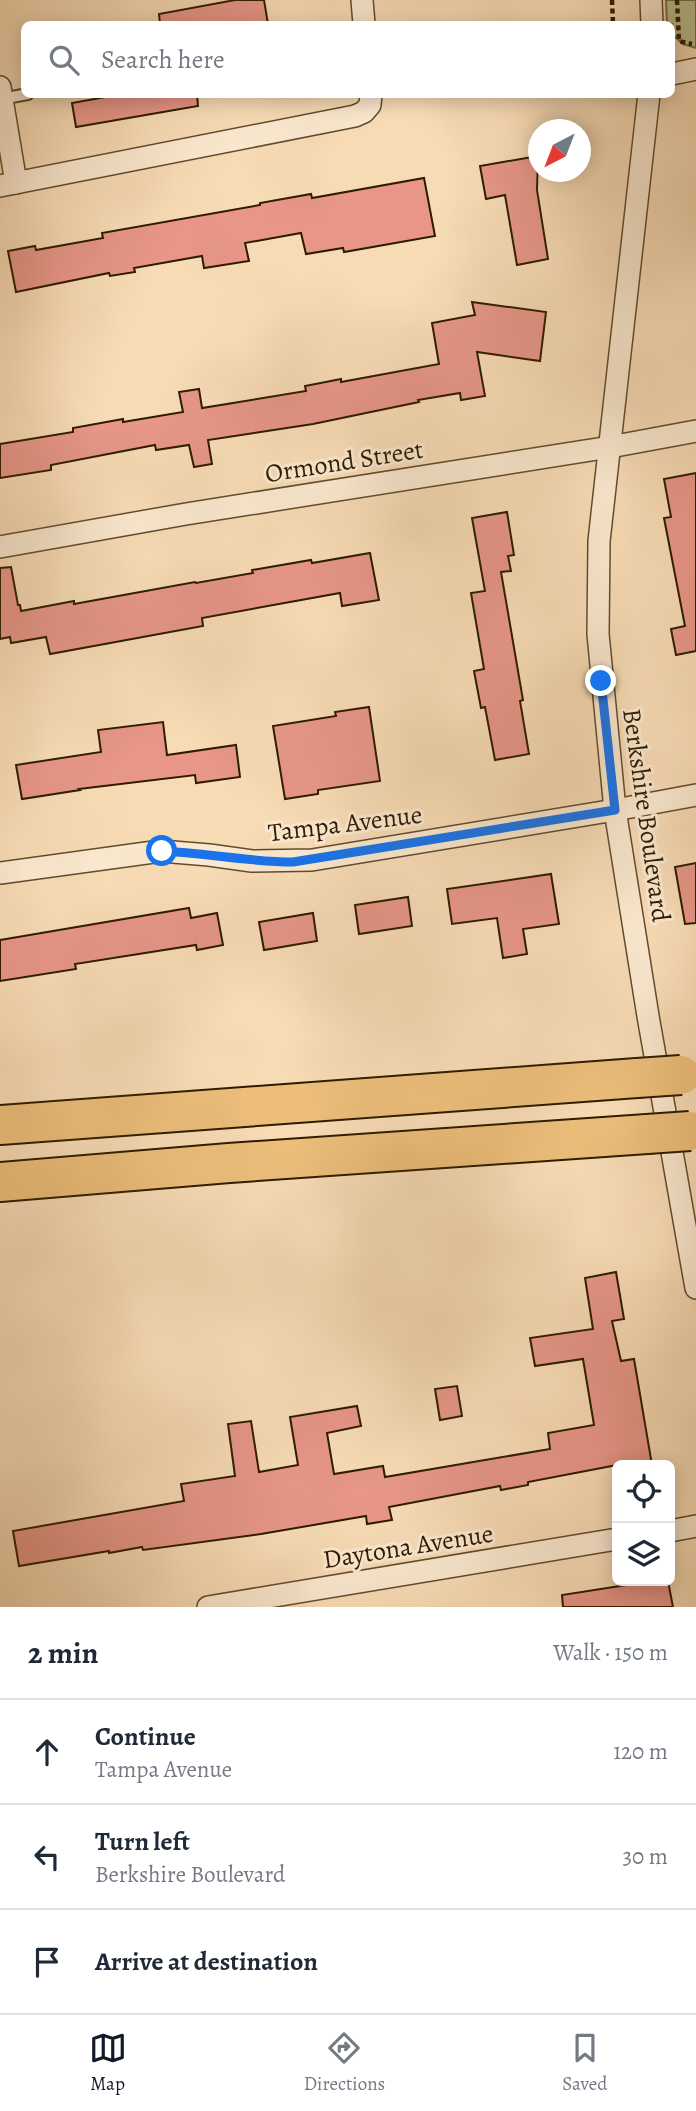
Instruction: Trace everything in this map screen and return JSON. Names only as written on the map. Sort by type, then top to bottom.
[{"type":"highway","points":[[0,1125],[688,1074]]},
{"type":"highway","points":[[0,1107],[222,1108]]},
{"type":"highway","points":[[0,1182],[693,1130]]},
{"type":"highway","points":[[0,1200],[229,1163]]},
{"type":"street","points":[[362,0],[364,21]]},
{"type":"street","points":[[651,0],[652,21]]},
{"type":"street","points":[[675,73],[696,69]]},
{"type":"street","points":[[1,95],[8,185],[355,116],[367,109],[371,98]]},
{"type":"street","name":"Berkshire Boulevard","points":[[649,98],[599,541],[597,599],[601,681],[615,810],[696,1288]]},
{"type":"street","name":"Ormond Street","points":[[0,547],[696,431]]},
{"type":"street","name":"Tampa Avenue","points":[[0,873],[162,851],[251,861],[312,860],[696,795]]},
{"type":"street","points":[[675,1530],[696,1526]]},
{"type":"street","name":"Daytona Avenue","points":[[208,1607],[612,1540]]},
{"type":"lane","points":[[1,95],[21,94]]},
{"type":"path","points":[[612,0],[612,21]]},
{"type":"path","points":[[677,0],[679,41]]},
{"type":"path","points":[[675,42],[696,45]]},
{"type":"green space","points":[[666,0],[696,0],[696,48],[683,44],[675,37],[675,21],[667,21]]},
{"type":"building","points":[[235,0],[264,0],[268,21],[160,21],[159,14]]},
{"type":"building","points":[[100,98],[197,98],[198,106],[76,127],[72,103]]},
{"type":"building","points":[[528,158],[528,182],[537,182],[548,259],[517,265],[505,195],[486,199],[480,166]]},
{"type":"building","points":[[424,178],[435,236],[344,252],[343,248],[306,254],[301,233],[245,243],[249,261],[204,268],[202,256],[134,268],[135,272],[110,276],[109,273],[16,292],[8,251],[35,246],[36,250],[103,238],[102,233],[260,203],[311,194],[312,198]]},
{"type":"building","points":[[472,302],[546,312],[540,361],[477,352],[485,396],[461,400],[460,393],[313,424],[208,440],[212,464],[194,467],[189,445],[156,450],[155,445],[51,465],[51,470],[0,478],[0,444],[73,432],[73,428],[123,419],[123,422],[183,412],[179,392],[199,389],[202,408],[306,391],[305,386],[341,379],[341,382],[439,364],[432,323],[475,315]]},
{"type":"building","points":[[696,473],[696,651],[676,655],[671,629],[685,626],[664,518],[671,517],[664,479]]},
{"type":"building","points":[[507,512],[514,555],[508,556],[511,571],[501,572],[523,700],[520,701],[529,754],[495,760],[485,707],[481,708],[474,671],[484,669],[471,593],[485,591],[472,518]]},
{"type":"building","points":[[370,553],[379,600],[342,606],[340,593],[202,618],[203,626],[50,654],[46,637],[11,643],[10,637],[0,639],[0,568],[11,567],[21,611],[253,573],[252,570],[311,560],[312,563]]},
{"type":"building","points":[[369,707],[380,781],[318,790],[318,794],[285,799],[273,726],[336,716],[335,712]]},
{"type":"building","points":[[163,722],[167,755],[236,745],[240,777],[196,783],[195,775],[22,799],[16,765],[101,752],[98,730]]},
{"type":"building","points":[[696,863],[696,923],[685,924],[675,867]]},
{"type":"building","points":[[551,874],[559,924],[523,929],[527,954],[503,958],[497,918],[452,924],[447,889]]},
{"type":"building","points":[[408,897],[412,926],[359,934],[355,905]]},
{"type":"building","points":[[189,908],[191,918],[217,913],[223,945],[197,950],[196,945],[75,964],[76,969],[0,981],[0,940]]},
{"type":"building","points":[[313,913],[317,941],[264,950],[259,922]]},
{"type":"building","points":[[616,1272],[624,1319],[612,1321],[621,1361],[634,1359],[651,1460],[612,1460],[612,1466],[528,1482],[528,1485],[501,1490],[500,1486],[389,1507],[392,1520],[367,1524],[366,1516],[261,1534],[143,1550],[142,1547],[109,1551],[19,1566],[13,1531],[184,1501],[181,1484],[235,1476],[228,1424],[251,1421],[259,1472],[298,1465],[290,1417],[357,1406],[361,1426],[327,1433],[334,1474],[383,1466],[385,1477],[550,1449],[548,1433],[594,1425],[583,1359],[535,1366],[530,1338],[593,1329],[585,1278]]},
{"type":"building","points":[[457,1386],[462,1416],[440,1420],[435,1389]]},
{"type":"building","points":[[620,1586],[669,1586],[673,1607],[563,1607],[562,1595]]},
{"type":"route","points":[[162,851],[251,861],[293,862],[615,810],[601,681]]}]
